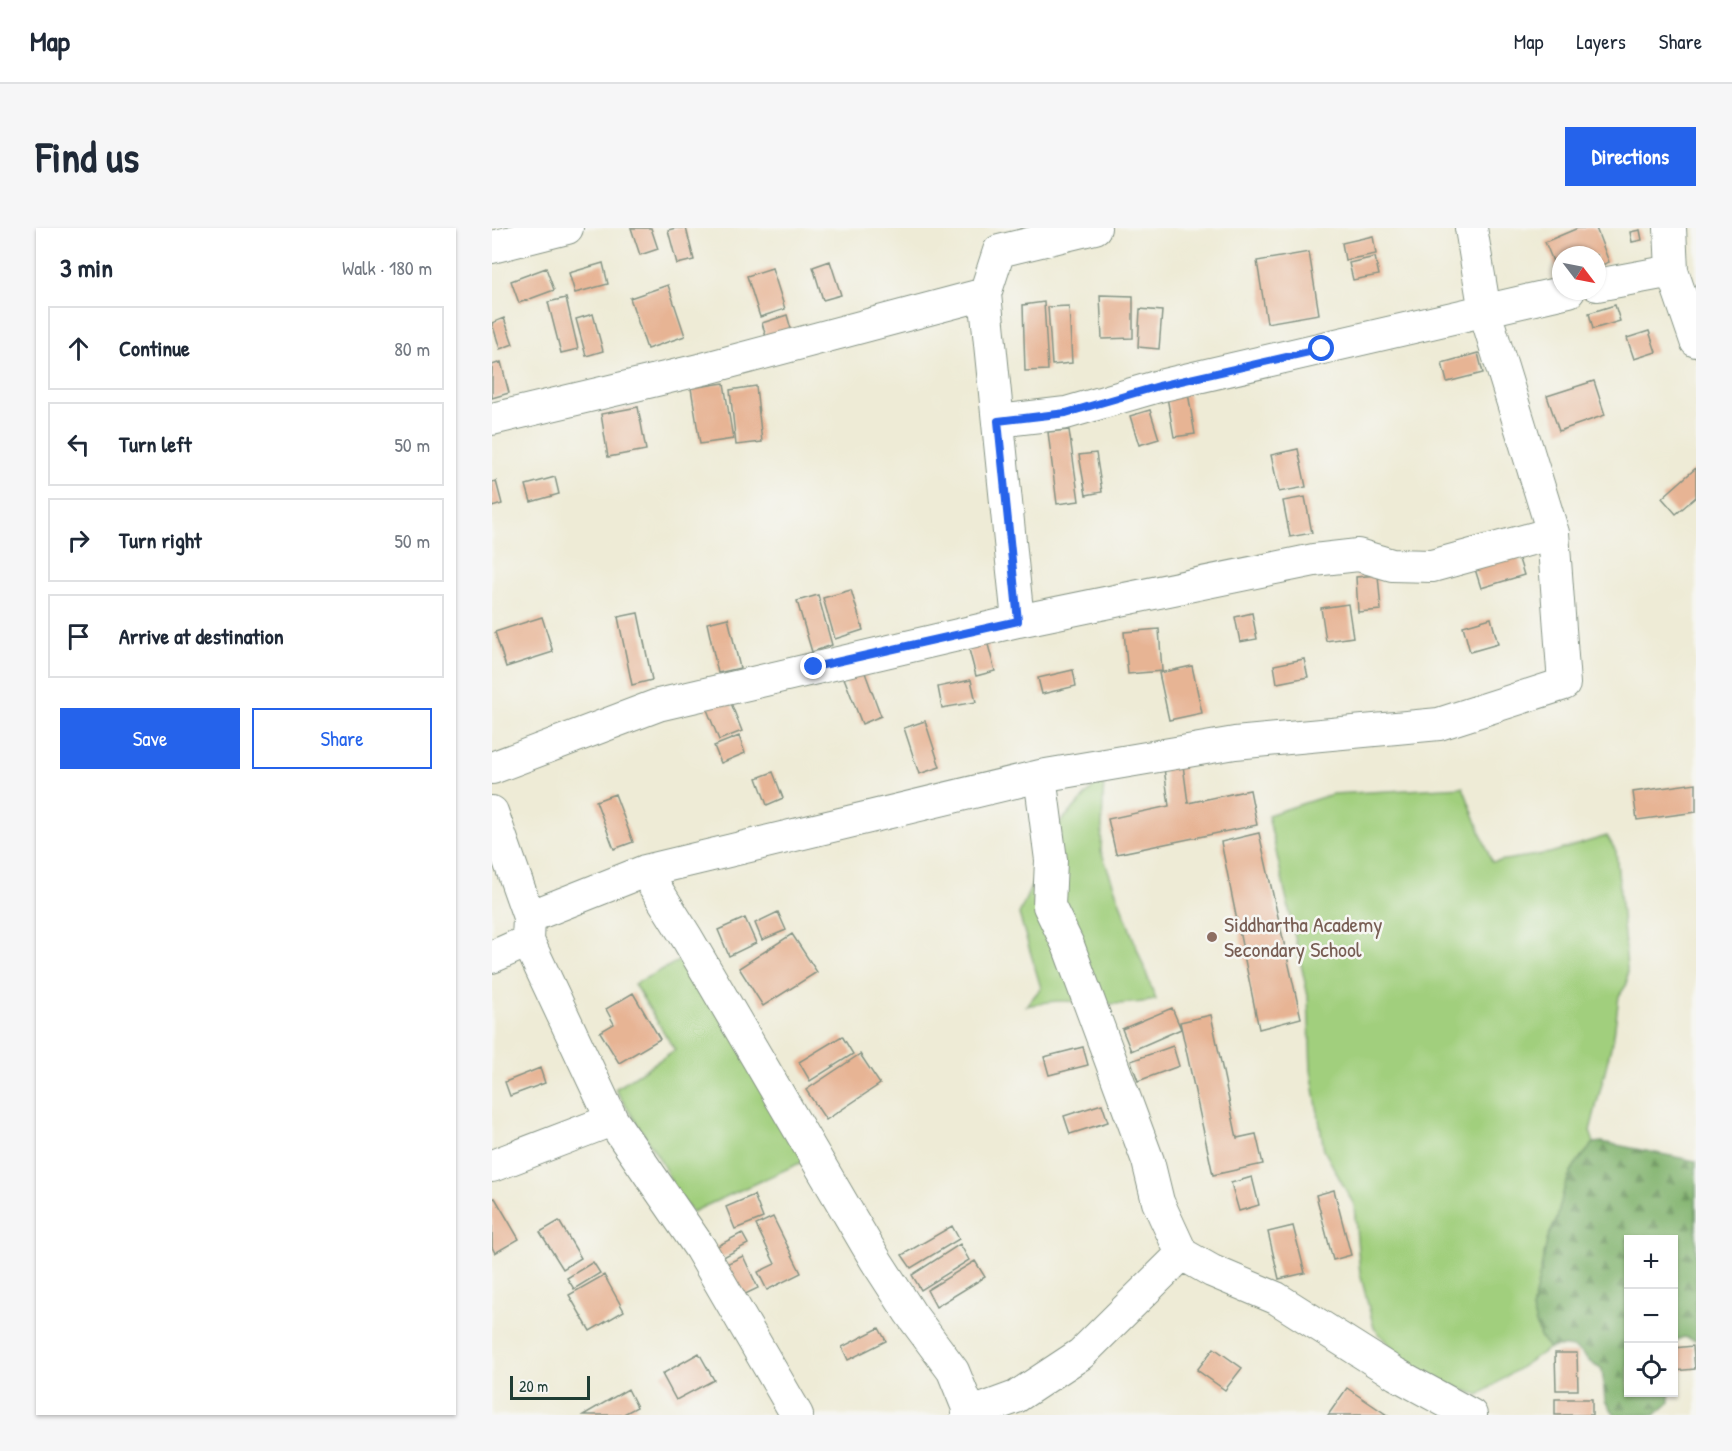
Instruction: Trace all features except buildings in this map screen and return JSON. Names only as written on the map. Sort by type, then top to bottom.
[{"type":"street","points":[[492,247],[567,228]]},
{"type":"street","points":[[1018,621],[985,294],[999,251],[1095,228]]},
{"type":"street","points":[[492,957],[528,929],[645,871],[1040,776],[1235,743],[1439,724],[1564,684],[1553,533],[1485,312],[1471,228]]},
{"type":"street","points":[[1670,228],[1672,271],[1696,341]]},
{"type":"street","points":[[1606,283],[1672,271]]},
{"type":"street","points":[[492,419],[703,369],[985,294]]},
{"type":"street","points":[[998,421],[1066,413],[1159,386],[1552,295]]},
{"type":"street","points":[[492,768],[658,705],[1018,621],[1314,560],[1358,555],[1392,565],[1432,566],[1553,533]]},
{"type":"street","points":[[1040,776],[1052,860],[1049,906],[1068,945],[1148,1161],[1158,1202],[1182,1254],[1212,1271],[1276,1298],[1396,1374],[1471,1415]]},
{"type":"street","points":[[492,812],[499,852],[528,929],[612,1119],[700,1248],[797,1415]]},
{"type":"street","points":[[645,871],[687,938],[875,1259],[910,1313],[953,1371],[962,1389],[968,1414],[1016,1397],[1081,1354],[1182,1254]]},
{"type":"street","points":[[492,1166],[612,1119]]},
{"type":"green space","points":[[1104,776],[1101,851],[1156,1000],[1120,1004],[1058,1001],[1026,1006],[1041,988],[1019,914],[1059,824]]},
{"type":"green space","points":[[1463,787],[1492,862],[1550,853],[1607,836],[1616,851],[1627,967],[1627,984],[1619,996],[1614,1035],[1590,1131],[1594,1143],[1575,1165],[1565,1185],[1557,1219],[1548,1237],[1532,1310],[1540,1337],[1549,1348],[1479,1395],[1414,1373],[1374,1328],[1360,1273],[1354,1205],[1324,1150],[1311,1070],[1308,996],[1268,815],[1332,794]]},
{"type":"green space","points":[[692,954],[809,1159],[692,1212],[677,1194],[661,1161],[615,1089],[675,1050],[634,984]]},
{"type":"green space","points":[[1602,1142],[1696,1161],[1696,1341],[1684,1337],[1678,1339],[1678,1235],[1624,1235],[1624,1397],[1670,1397],[1670,1402],[1655,1415],[1615,1415],[1605,1401],[1602,1369],[1570,1347],[1549,1348],[1540,1337],[1532,1310],[1548,1237],[1557,1219],[1565,1185],[1575,1165],[1594,1143]]},
{"type":"place","name":"Siddhartha Academy Secondary School","points":[[1212,937]]},
{"type":"route","points":[[814,667],[1018,621],[998,421],[1066,413],[1159,386],[1322,349]]}]
